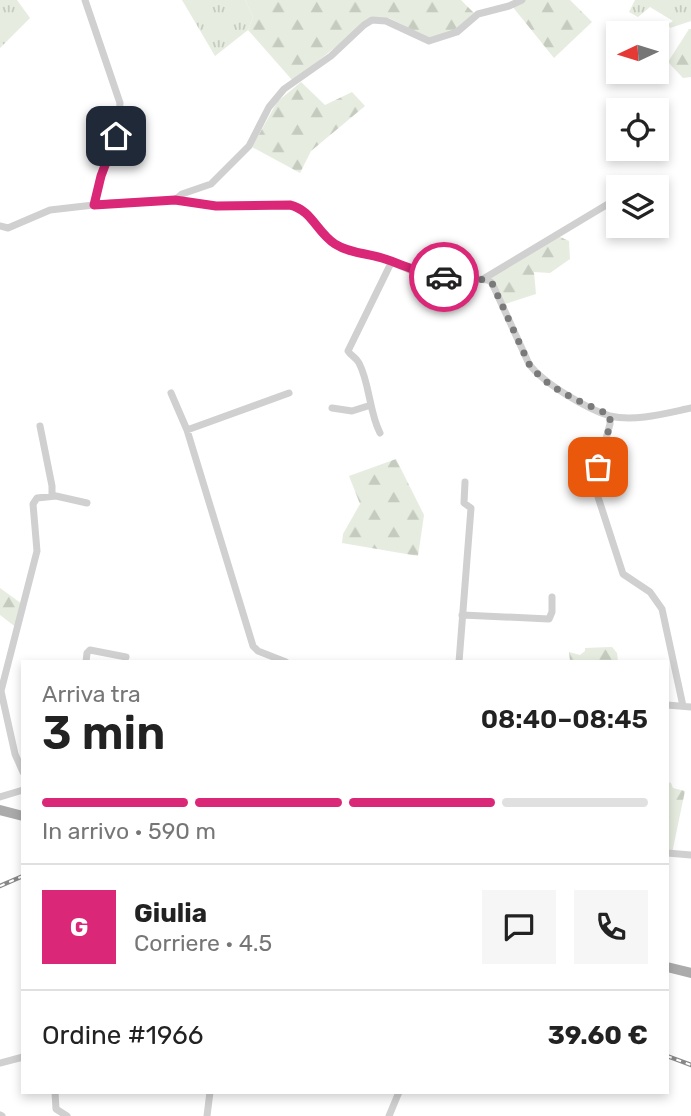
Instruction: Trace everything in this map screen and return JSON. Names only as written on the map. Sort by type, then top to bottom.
[{"type":"main road","points":[[0,810],[21,815]]},
{"type":"main road","points":[[669,968],[691,973]]},
{"type":"street","points":[[175,200],[183,194],[211,184],[248,146],[269,107],[284,89],[331,56],[364,24],[372,20],[386,20],[429,40],[451,36],[478,14],[522,0]]},
{"type":"street","points":[[88,2],[120,103],[118,130],[101,176],[94,205]]},
{"type":"street","points":[[4,227],[50,210],[94,205],[175,200],[216,206],[290,205],[300,208],[334,244],[353,252],[382,258],[430,275],[482,279],[492,283],[529,364],[536,374],[571,397],[610,415],[639,417],[691,408]]},
{"type":"street","points":[[482,279],[606,205]]},
{"type":"street","points":[[380,433],[359,363],[348,351],[391,262]]},
{"type":"street","points":[[171,393],[187,430],[253,646],[258,651],[281,660]]},
{"type":"street","points":[[187,430],[289,393]]},
{"type":"street","points":[[332,408],[352,411],[371,405]]},
{"type":"street","points":[[610,415],[610,425],[595,479],[596,489],[623,574],[650,592],[662,609],[687,706],[669,705]]},
{"type":"street","points":[[40,426],[52,496]]},
{"type":"street","points":[[459,660],[471,509],[464,503],[464,482]]},
{"type":"street","points":[[21,768],[15,754],[0,691],[37,551],[33,503],[37,498],[52,496],[87,503]]},
{"type":"street","points":[[463,615],[549,619],[552,597]]},
{"type":"street","points":[[86,660],[90,650],[126,657]]},
{"type":"street","points":[[0,797],[21,791]]},
{"type":"street","points":[[669,853],[691,855]]},
{"type":"street","points":[[0,1062],[21,1057]]},
{"type":"street","points":[[55,1094],[56,1109],[67,1116]]},
{"type":"street","points":[[207,1116],[210,1094]]},
{"type":"street","points":[[389,1116],[398,1094]]},
{"type":"street","points":[[395,1105],[396,1116]]},
{"type":"green space","points":[[0,0],[17,0],[30,18],[0,48]]},
{"type":"green space","points":[[182,0],[245,0],[253,17],[248,30],[215,56]]},
{"type":"green space","points":[[245,0],[461,0],[474,13],[453,31],[435,37],[426,37],[389,18],[372,18],[293,81],[248,30],[253,17]]},
{"type":"green space","points":[[525,0],[570,0],[592,22],[554,58],[512,6]]},
{"type":"green space","points":[[635,0],[691,0],[691,21],[670,28],[669,23],[673,21],[650,7],[638,17],[629,12]]},
{"type":"green space","points":[[691,29],[691,77],[683,78],[669,60]]},
{"type":"green space","points":[[301,82],[325,105],[352,92],[365,106],[311,151],[300,173],[252,147],[277,102]]},
{"type":"green space","points":[[558,236],[569,241],[570,259],[550,273],[534,272],[536,294],[505,304],[491,280],[492,276]]},
{"type":"green space","points":[[396,459],[424,515],[418,556],[342,543],[343,534],[360,504],[349,476]]},
{"type":"green space","points":[[0,588],[22,604],[17,628],[0,615]]},
{"type":"green space","points":[[612,647],[618,660],[570,660],[569,652],[580,655],[585,648]]},
{"type":"green space","points":[[669,782],[673,788],[685,791],[672,853],[669,852]]},
{"type":"railway","points":[[0,886],[21,877]]},
{"type":"railway","points":[[669,1057],[691,1065]]},
{"type":"way so far","points":[[444,277],[482,279],[492,283],[536,374],[571,397],[610,415],[610,425],[598,467]]},
{"type":"route","points":[[116,136],[101,176],[94,205],[175,200],[216,206],[290,205],[308,214],[334,244],[353,252],[382,258],[417,273],[444,277]]}]
